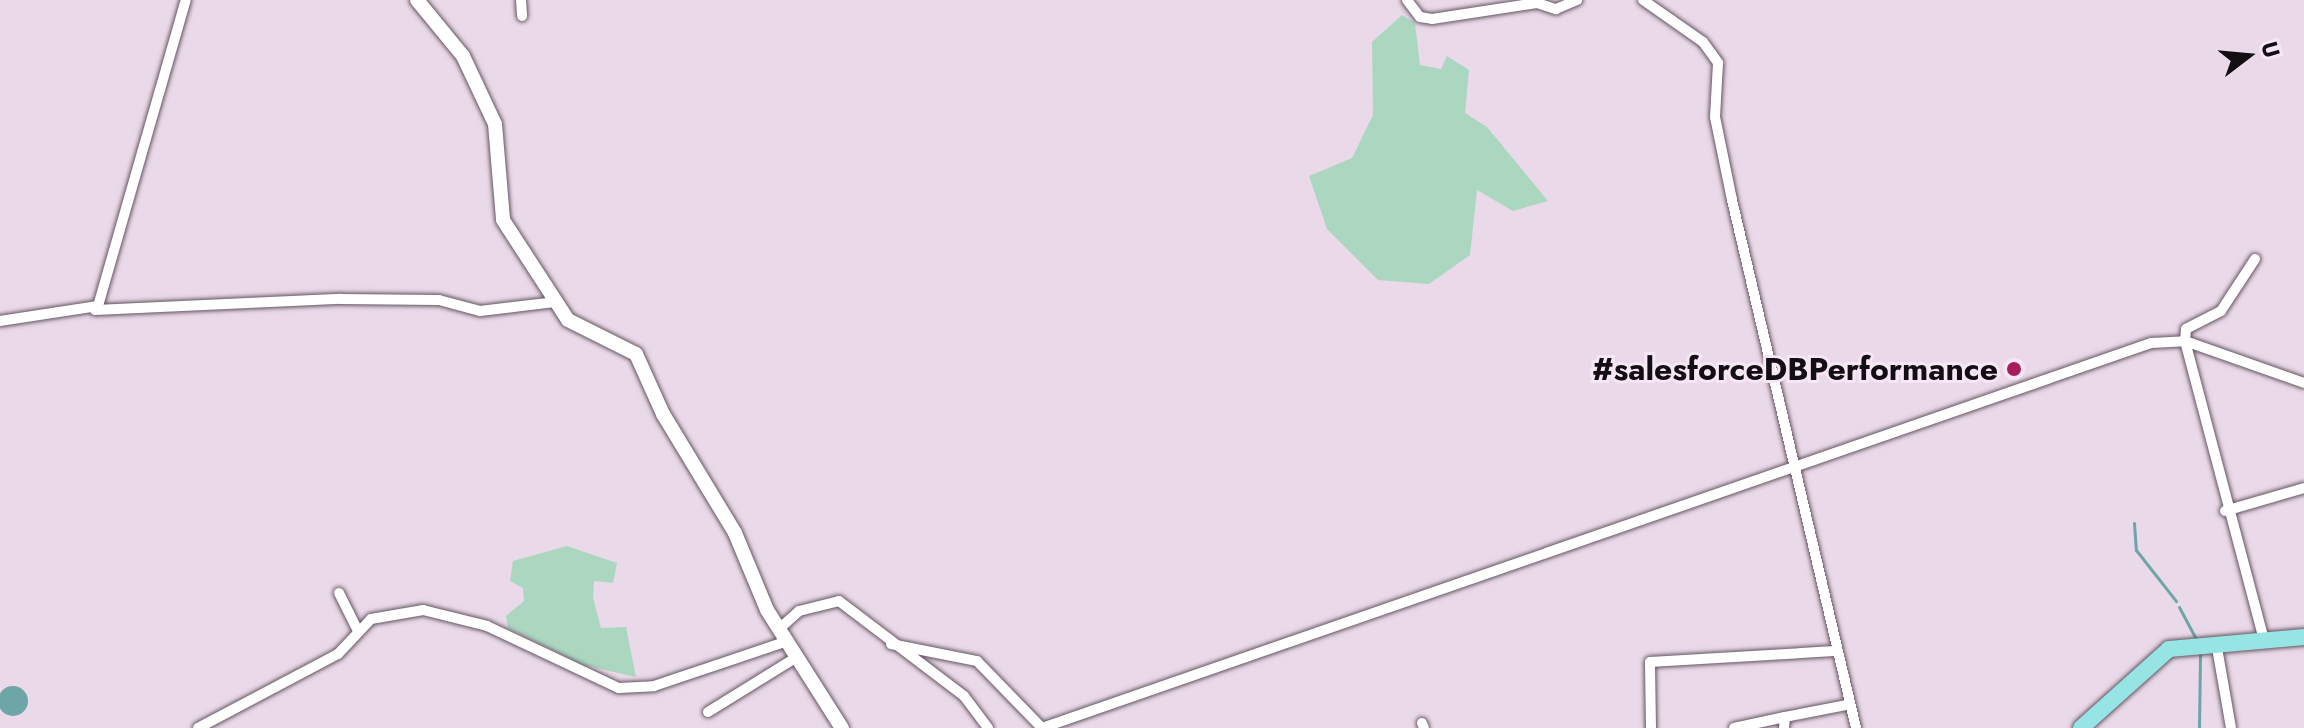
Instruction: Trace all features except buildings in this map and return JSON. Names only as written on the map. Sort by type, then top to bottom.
[{"type":"main road","points":[[2081,728],[2157,655],[2206,643],[2304,637]]},
{"type":"street","points":[[95,310],[186,0]]},
{"type":"street","points":[[417,0],[483,94],[500,141],[499,213],[572,323],[636,354],[784,635],[842,728]]},
{"type":"street","points":[[521,0],[522,16]]},
{"type":"street","points":[[1407,0],[1420,17],[1432,19],[1537,3],[1553,9],[1577,0]]},
{"type":"street","points":[[1643,0],[1703,42],[1718,63],[1715,117],[1789,467],[1846,705],[1856,728]]},
{"type":"street","points":[[2255,259],[2221,311],[2186,329],[2185,341],[2225,511],[2264,639]]},
{"type":"street","points":[[0,321],[95,310],[356,299],[439,300],[480,311],[556,302]]},
{"type":"street","points":[[891,644],[977,661],[1042,728],[2151,343],[2185,341],[2304,383]]},
{"type":"street","points":[[2225,511],[2304,488]]},
{"type":"street","points":[[339,593],[358,631]]},
{"type":"street","points":[[198,728],[338,654],[358,631],[378,617],[437,611],[487,626],[619,688],[661,684],[784,635],[799,611],[832,599],[964,696],[988,728]]},
{"type":"street","points":[[2206,643],[2231,728]]},
{"type":"street","points":[[1651,728],[1650,662],[1834,651]]},
{"type":"street","points":[[708,712],[797,657]]},
{"type":"street","points":[[1734,728],[1784,723],[1846,705]]},
{"type":"shaded area","points":[[1402,15],[1415,23],[1420,65],[1441,69],[1447,56],[1469,70],[1465,113],[1487,127],[1548,201],[1513,211],[1477,190],[1470,255],[1429,284],[1378,280],[1327,229],[1309,176],[1352,158],[1373,115],[1372,42]]},
{"type":"shaded area","points":[[567,546],[617,563],[613,583],[594,581],[593,598],[601,628],[626,627],[636,677],[583,665],[508,628],[506,616],[524,601],[523,588],[510,581],[513,561]]},
{"type":"shaded area","points":[[13,686],[23,691],[28,701],[23,711],[13,716],[3,711],[-2,701],[3,691]]},
{"type":"waterway","points":[[2134,523],[2136,550],[2176,601]]},
{"type":"waterway","points":[[2179,607],[2198,642]]},
{"type":"waterway","points":[[2199,728],[2200,653]]},
{"type":"place","name":"#salesforceDBPerformance","points":[[2014,369]]}]
